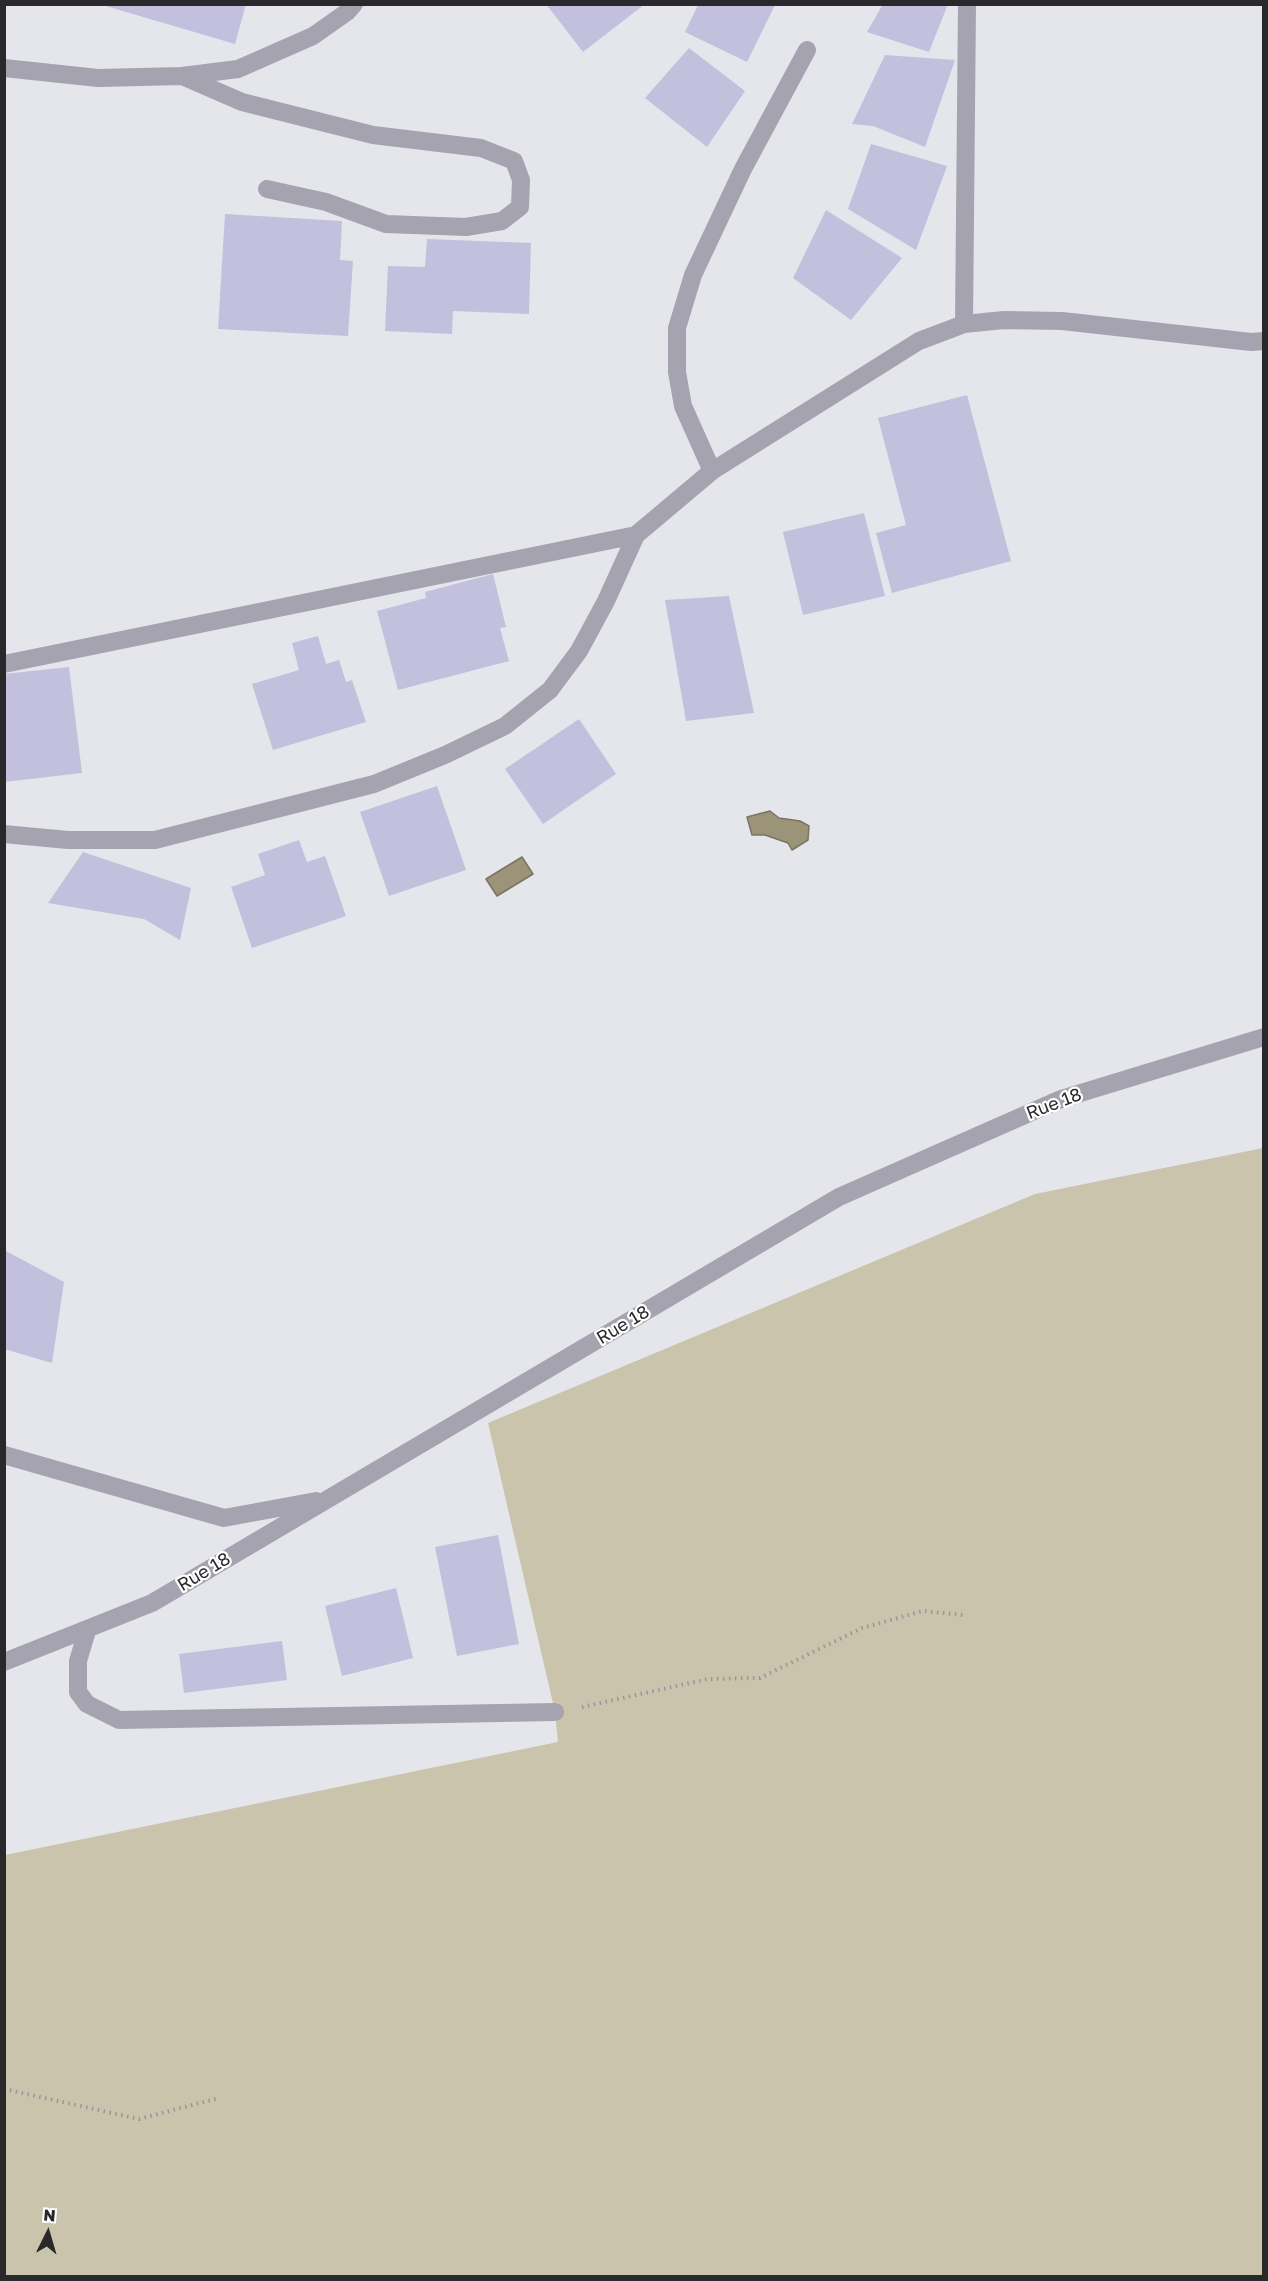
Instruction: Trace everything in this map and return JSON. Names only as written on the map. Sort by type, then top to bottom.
[{"type":"street","points":[[4,68],[98,78],[182,76],[238,69],[313,36],[347,12],[354,4]]},
{"type":"street","points":[[964,324],[967,4]]},
{"type":"street","points":[[712,471],[683,406],[676,372],[677,328],[693,275],[743,169],[807,50]]},
{"type":"street","points":[[182,76],[242,102],[373,135],[481,148],[514,160],[521,180],[520,207],[502,220],[466,227],[386,224],[326,202],[267,189]]},
{"type":"street","points":[[4,834],[68,840],[154,840],[375,784],[445,755],[505,726],[550,690],[579,651],[606,602],[636,535],[712,471],[919,341],[964,324],[1004,320],[1062,321],[1251,342],[1263,341]]},
{"type":"street","points":[[4,664],[636,535]]},
{"type":"street","name":"Rue 18","points":[[4,1662],[87,1631],[152,1603],[839,1197],[1061,1099],[1263,1037]]},
{"type":"street","points":[[4,1455],[224,1518],[328,1499]]},
{"type":"street","points":[[87,1631],[78,1661],[78,1692],[87,1704],[119,1720],[555,1712]]},
{"type":"path","points":[[555,1712],[708,1679],[759,1678],[862,1628],[923,1611],[963,1615]]},
{"type":"path","points":[[4,2089],[139,2119],[219,2098]]},
{"type":"shaded area","points":[[770,811],[779,818],[800,821],[809,826],[808,840],[792,850],[788,843],[765,835],[752,835],[747,817]]},
{"type":"shaded area","points":[[522,857],[533,874],[497,896],[486,879]]},
{"type":"shaded area","points":[[1263,1148],[1263,2276],[5,2276],[5,1855],[558,1742],[555,1712],[488,1423],[1035,1194]]},
{"type":"building","points":[[99,4],[246,4],[235,44]]},
{"type":"building","points":[[546,4],[645,4],[583,52]]},
{"type":"building","points":[[883,4],[948,4],[929,52],[867,32]]},
{"type":"building","points":[[698,5],[775,5],[747,62],[685,32]]},
{"type":"building","points":[[689,48],[745,91],[707,147],[645,98]]},
{"type":"building","points":[[885,55],[955,60],[925,147],[873,126],[852,124]]},
{"type":"building","points":[[871,144],[947,166],[916,250],[848,209]]},
{"type":"building","points":[[826,210],[902,258],[851,320],[793,278]]},
{"type":"building","points":[[225,214],[342,221],[340,260],[353,261],[348,336],[218,329]]},
{"type":"building","points":[[427,239],[531,243],[529,314],[453,311],[452,334],[385,331],[388,266],[425,267]]},
{"type":"building","points":[[967,395],[1011,561],[892,593],[876,533],[906,525],[878,418]]},
{"type":"building","points":[[864,513],[885,596],[803,615],[783,532]]},
{"type":"building","points":[[493,574],[506,627],[500,628],[509,661],[398,690],[377,611],[426,598],[425,592]]},
{"type":"building","points":[[729,596],[754,713],[686,721],[665,600]]},
{"type":"building","points":[[318,636],[326,664],[339,660],[346,682],[352,680],[366,722],[273,750],[252,684],[299,670],[292,643]]},
{"type":"building","points":[[69,667],[82,773],[4,782],[4,674]]},
{"type":"building","points":[[579,719],[616,774],[543,824],[505,769]]},
{"type":"building","points":[[437,786],[466,870],[389,896],[360,812]]},
{"type":"building","points":[[299,840],[307,862],[325,856],[346,916],[252,948],[231,887],[265,875],[258,854]]},
{"type":"building","points":[[83,852],[191,888],[180,940],[144,919],[48,903]]},
{"type":"building","points":[[4,1250],[64,1282],[52,1363],[4,1349]]},
{"type":"building","points":[[498,1535],[519,1644],[457,1656],[435,1547]]},
{"type":"building","points":[[396,1588],[413,1658],[342,1676],[325,1606]]},
{"type":"building","points":[[282,1641],[287,1680],[184,1693],[179,1654]]}]
